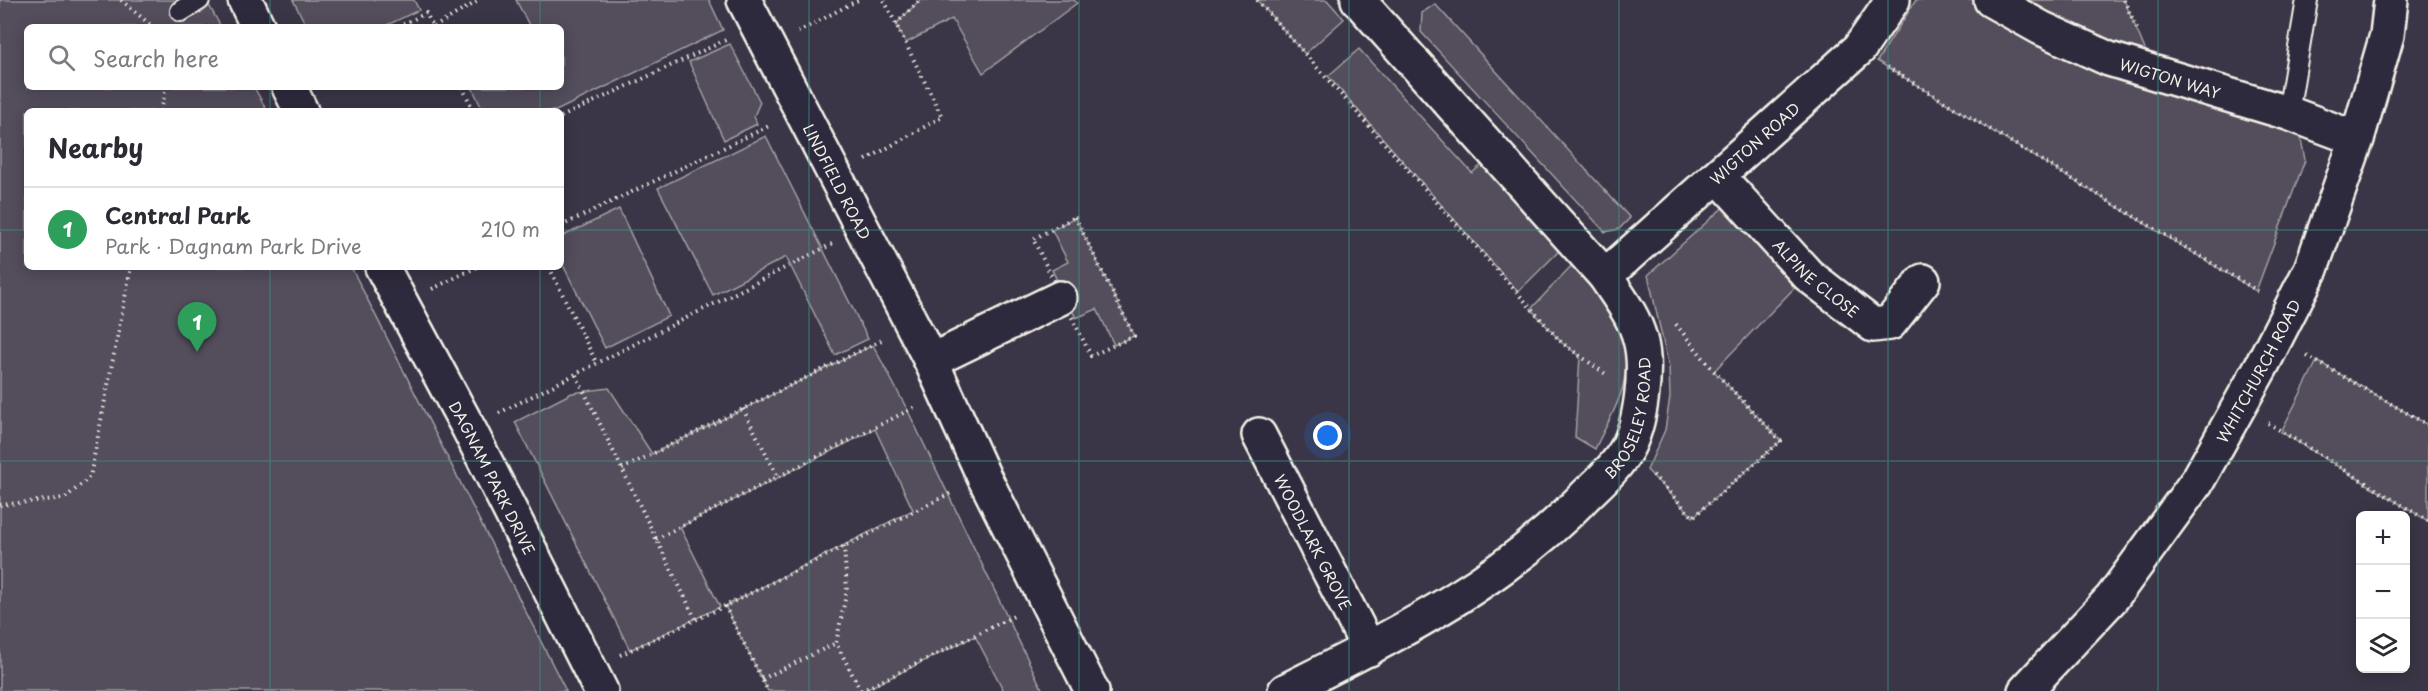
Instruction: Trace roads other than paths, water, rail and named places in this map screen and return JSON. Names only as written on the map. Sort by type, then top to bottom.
[{"type":"street","points":[[245,0],[257,24]]},
{"type":"street","name":"WIGTON ROAD","points":[[1605,276],[1859,50],[1893,0]]},
{"type":"street","name":"WIGTON WAY","points":[[1991,0],[2041,28],[2109,58],[2288,113],[2357,139]]},
{"type":"street","name":"WHITCHURCH ROAD","points":[[2025,691],[2118,589],[2198,480],[2274,341],[2311,269],[2357,139],[2387,35],[2391,0]]},
{"type":"street","name":"BROSELEY ROAD","points":[[1285,691],[1369,649],[1480,585],[1555,527],[1627,449],[1642,399],[1644,370],[1640,339],[1626,308],[1605,276],[1437,91],[1376,6]]},
{"type":"street","name":"LINDFIELD ROAD","points":[[756,24],[931,362],[984,477],[1092,691]]},
{"type":"street","points":[[290,90],[300,108]]},
{"type":"street","name":"ALPINE CLOSE","points":[[1718,176],[1808,275],[1873,325],[1890,323],[1923,281]]},
{"type":"street","name":"DAGNAM PARK DRIVE","points":[[384,270],[469,429],[596,680]]},
{"type":"street","points":[[931,362],[1060,298]]},
{"type":"street","name":"WOODLARK GROVE","points":[[1259,435],[1369,649]]},
{"type":"lane","points":[[181,11],[199,0]]},
{"type":"lane","points":[[2288,113],[2307,0]]},
{"type":"place","name":"Central Park","points":[[197,352]]}]
